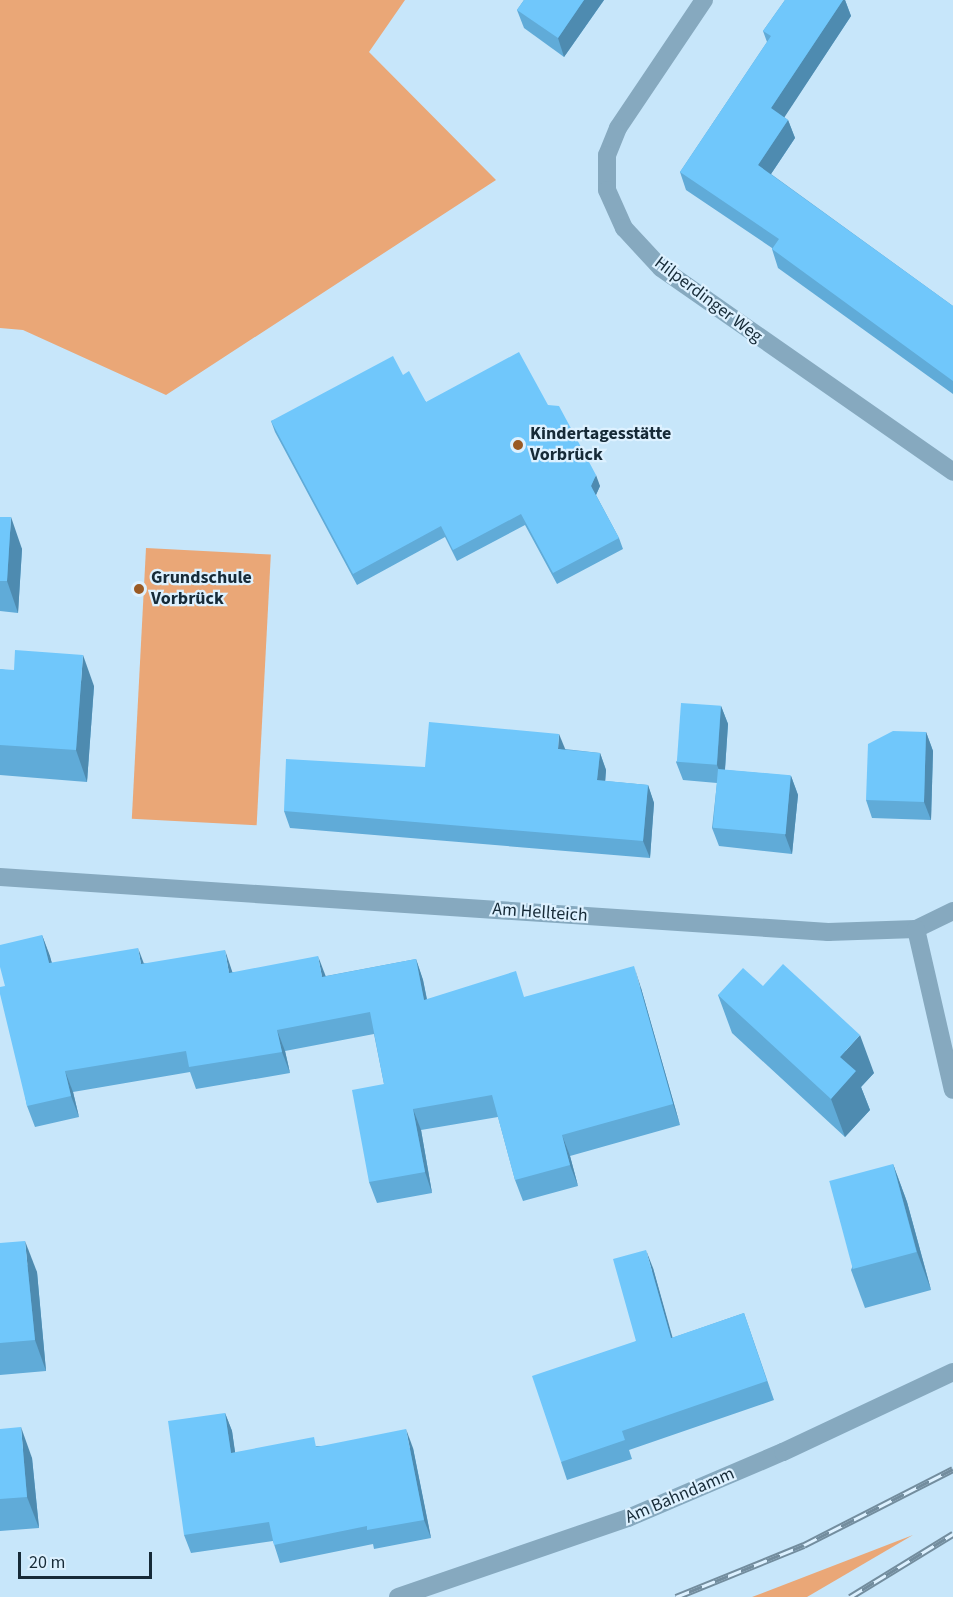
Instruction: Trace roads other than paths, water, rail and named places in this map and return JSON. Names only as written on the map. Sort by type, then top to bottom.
[{"type":"street","name":"Hilperdinger Weg","points":[[704,0],[618,128],[607,155],[607,190],[624,228],[661,268],[953,472]]},
{"type":"street","name":"Am Hellteich","points":[[0,877],[828,932],[916,929]]},
{"type":"street","points":[[953,911],[916,929],[953,1090]]},
{"type":"street","name":"Am Bahndamm","points":[[398,1597],[628,1518],[783,1452],[953,1372]]},
{"type":"railway","points":[[676,1597],[804,1545],[953,1469]]},
{"type":"railway","points":[[850,1597],[953,1534]]},
{"type":"place","name":"Kindertagesstätte Vorbrück","points":[[518,445]]},
{"type":"place","name":"Grundschule Vorbrück","points":[[139,589]]}]
